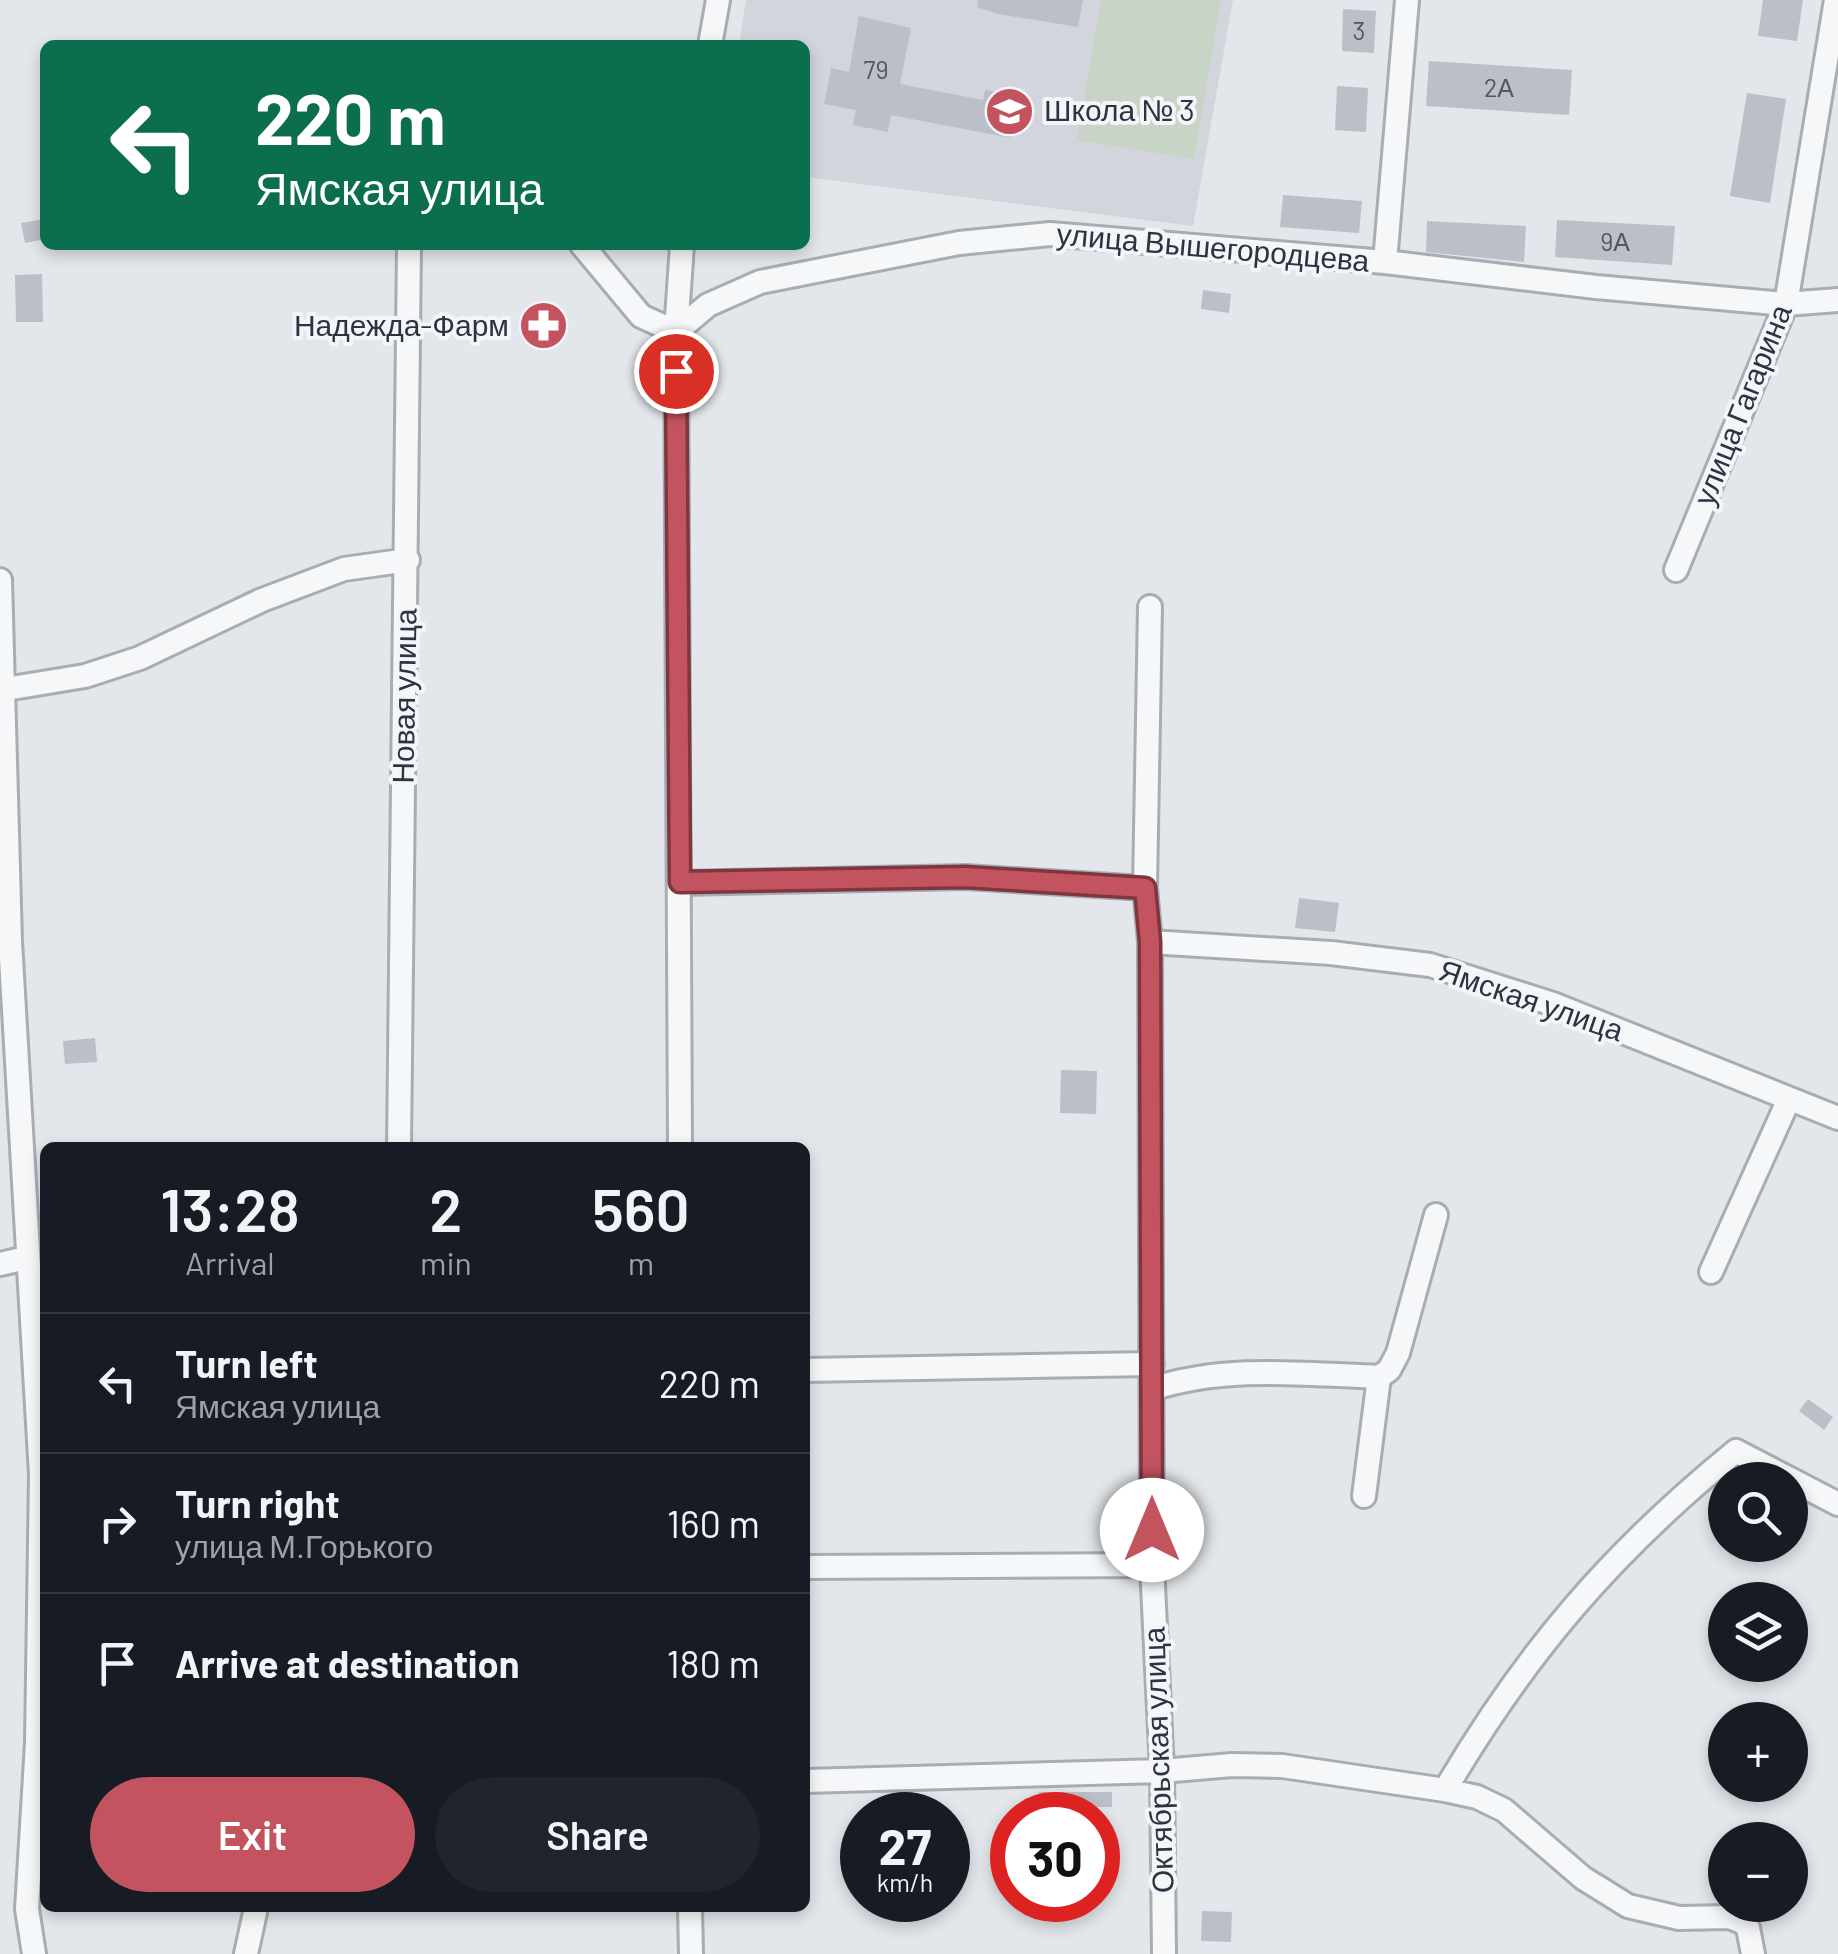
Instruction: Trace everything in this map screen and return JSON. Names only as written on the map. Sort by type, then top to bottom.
[{"type":"street","points":[[711,40],[718,0]]},
{"type":"street","points":[[1385,262],[1406,0]]},
{"type":"street","name":"улица Гагарина","points":[[1676,570],[1786,304],[1836,0]]},
{"type":"street","name":"улица Вышегородцева","points":[[676,332],[708,305],[760,282],[958,242],[1050,234],[1385,262],[1786,304],[1838,300]]},
{"type":"street","name":"Новая улица","points":[[399,1142],[409,250]]},
{"type":"street","points":[[586,250],[641,316],[676,332]]},
{"type":"street","points":[[680,1142],[676,332],[682,250]]},
{"type":"street","points":[[2,689],[85,676],[140,658],[262,600],[344,570],[408,560]]},
{"type":"street","points":[[0,580],[10,941],[40,1474],[36,1743],[27,1909],[34,1954]]},
{"type":"street","name":"Октябрьская улица","points":[[1150,607],[1145,888],[1150,942],[1152,1565],[1162,1771],[1164,1954]]},
{"type":"street","points":[[680,882],[965,877],[1145,888]]},
{"type":"street","name":"Ямская улица","points":[[1150,942],[1430,965],[1553,1004],[1838,1118]]},
{"type":"street","points":[[1712,1272],[1789,1099]]},
{"type":"street","points":[[1152,1389],[1182,1379],[1222,1373],[1379,1377],[1389,1370],[1398,1353],[1436,1215]]},
{"type":"street","points":[[0,1264],[26,1258]]},
{"type":"street","points":[[810,1370],[1152,1364]]},
{"type":"street","points":[[1364,1496],[1379,1377]]},
{"type":"street","points":[[1445,1790],[1492,1712],[1574,1602],[1671,1504],[1736,1451],[1838,1504]]},
{"type":"street","points":[[810,1567],[1152,1565]]},
{"type":"street","points":[[810,1781],[1162,1771],[1232,1765],[1282,1766],[1445,1790],[1478,1797],[1504,1810],[1583,1878],[1628,1906],[1679,1918],[1730,1917],[1742,1922],[1748,1928],[1753,1954]]},
{"type":"street","points":[[246,1954],[255,1912]]},
{"type":"street","points":[[690,1912],[691,1954]]},
{"type":"shaded area","name":"Школа № 3","points":[[746,0],[1233,0],[1193,226],[810,178],[810,40],[740,40]]},
{"type":"green space","points":[[1101,0],[1221,0],[1194,159],[1077,140]]},
{"type":"building","points":[[978,0],[1083,0],[1078,27],[998,14],[977,7]]},
{"type":"building","points":[[1763,0],[1803,0],[1797,41],[1758,36]]},
{"type":"building","points":[[1343,9],[1376,11],[1374,53],[1342,51]]},
{"type":"building","points":[[859,16],[911,28],[900,84],[983,100],[985,90],[1019,96],[1011,138],[891,115],[888,132],[853,125],[856,110],[824,104],[831,68],[849,72]]},
{"type":"building","points":[[1429,61],[1572,70],[1569,115],[1426,106]]},
{"type":"building","points":[[1337,86],[1368,88],[1366,132],[1335,130]]},
{"type":"building","points":[[1747,93],[1786,99],[1770,203],[1730,196]]},
{"type":"building","points":[[1283,195],[1362,201],[1359,233],[1280,227]]},
{"type":"building","points":[[40,220],[40,240],[25,243],[21,223]]},
{"type":"building","points":[[1557,220],[1675,226],[1672,265],[1555,257]]},
{"type":"building","points":[[1427,221],[1526,226],[1524,262],[1426,252]]},
{"type":"building","points":[[42,274],[43,322],[16,322],[15,275]]},
{"type":"building","points":[[1203,290],[1231,294],[1229,313],[1201,309]]},
{"type":"building","points":[[1299,898],[1339,903],[1335,932],[1295,928]]},
{"type":"building","points":[[95,1038],[97,1062],[65,1064],[63,1041]]},
{"type":"building","points":[[1061,1070],[1097,1071],[1096,1114],[1060,1113]]},
{"type":"building","points":[[1808,1399],[1833,1417],[1824,1430],[1799,1411]]},
{"type":"building","points":[[1202,1911],[1232,1912],[1231,1942],[1201,1941]]},
{"type":"place","name":"Школа № 3","points":[[1009,111]]},
{"type":"place","name":"Надежда-Фарм","points":[[544,326]]},
{"type":"route","points":[[676,371],[680,882],[965,877],[1145,888],[1150,942],[1152,1530]]}]
